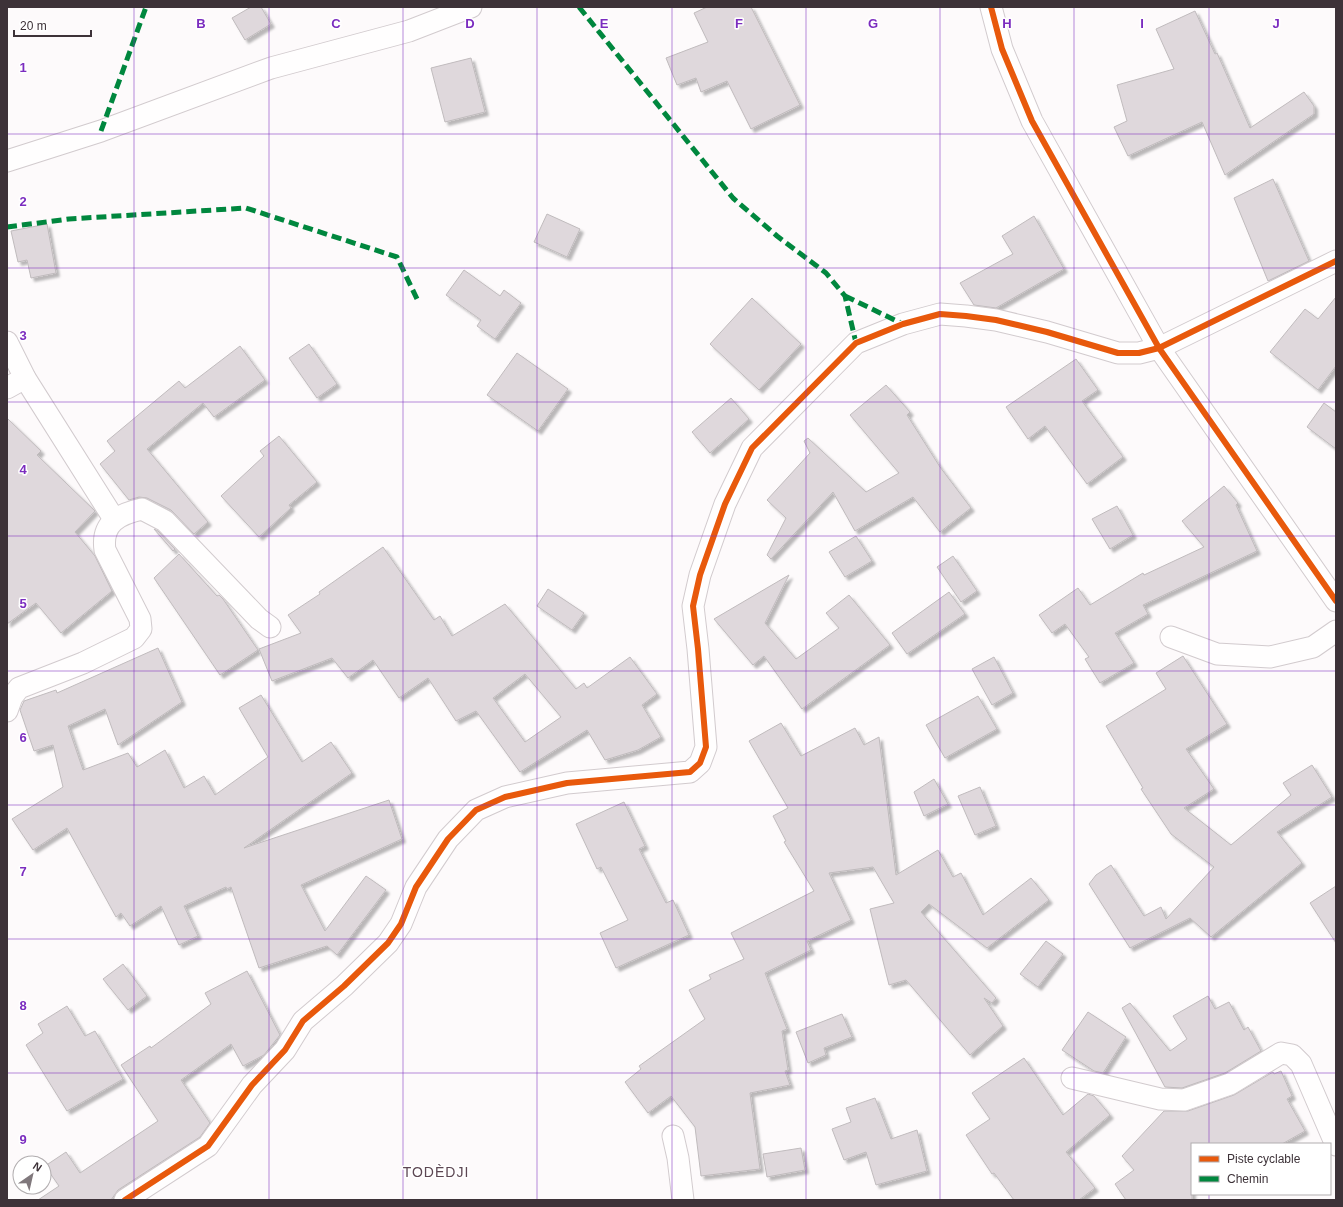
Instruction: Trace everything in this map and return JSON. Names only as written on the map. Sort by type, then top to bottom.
[{"type":"street","points":[[7,161],[101,131],[271,68],[409,32],[471,7]]},
{"type":"street","points":[[991,7],[1002,49],[1032,121],[1159,348],[1336,600]]},
{"type":"street","points":[[125,1200],[208,1146],[252,1085],[285,1050],[303,1021],[344,986],[388,943],[401,924],[416,887],[448,839],[476,810],[505,797],[567,783],[690,772],[700,763],[706,747],[693,606],[700,575],[725,504],[752,448],[856,343],[903,324],[940,314],[996,320],[1047,332],[1118,353],[1139,353],[1159,348],[1336,260]]},
{"type":"street","points":[[7,342],[25,378],[114,519]]},
{"type":"street","points":[[7,388],[25,378]]},
{"type":"street","points":[[7,711],[12,697],[19,688],[83,663],[134,638],[141,629],[140,619],[105,550],[104,540],[114,519],[126,512],[142,508],[165,521],[258,619],[270,627]]},
{"type":"street","points":[[1171,637],[1217,654],[1270,656],[1313,647],[1336,631]]},
{"type":"street","points":[[1072,1078],[1160,1099],[1184,1100],[1230,1084],[1281,1053],[1292,1055],[1301,1064],[1336,1145]]},
{"type":"street","points":[[673,1136],[678,1158],[683,1200]]},
{"type":"building","points":[[251,7],[261,7],[271,24],[245,40],[232,18]]},
{"type":"building","points":[[707,7],[751,7],[800,105],[751,129],[727,81],[701,92],[696,78],[677,85],[666,58],[708,42],[694,13]]},
{"type":"building","points":[[1195,11],[1215,54],[1217,53],[1250,128],[1304,92],[1314,106],[1314,114],[1225,175],[1202,122],[1128,156],[1114,127],[1127,121],[1117,85],[1174,69],[1156,29]]},
{"type":"building","points":[[471,58],[485,112],[445,122],[431,68]]},
{"type":"building","points":[[1273,179],[1309,261],[1268,281],[1234,198]]},
{"type":"building","points":[[547,214],[580,229],[567,257],[534,242]]},
{"type":"building","points":[[1034,216],[1064,269],[996,308],[974,305],[960,283],[1013,254],[1002,236]]},
{"type":"building","points":[[47,224],[56,273],[31,278],[27,260],[18,262],[11,231]]},
{"type":"building","points":[[464,270],[500,296],[504,290],[521,303],[495,339],[477,326],[481,320],[446,295]]},
{"type":"building","points":[[1336,297],[1336,366],[1318,390],[1270,352],[1305,309],[1318,319]]},
{"type":"building","points":[[752,298],[801,344],[759,390],[710,344]]},
{"type":"building","points":[[309,344],[337,384],[317,398],[289,358]]},
{"type":"building","points":[[240,346],[265,380],[214,417],[203,403],[147,449],[208,522],[194,534],[171,510],[147,498],[139,497],[129,500],[100,464],[115,451],[107,441],[179,381],[185,388]]},
{"type":"building","points":[[517,353],[568,389],[538,431],[487,395]]},
{"type":"building","points":[[1076,359],[1098,390],[1082,401],[1123,457],[1087,484],[1045,426],[1028,439],[1006,407]]},
{"type":"building","points":[[886,385],[910,412],[907,415],[940,467],[971,508],[940,532],[913,497],[855,531],[833,492],[771,559],[767,555],[786,518],[767,500],[810,453],[804,441],[808,438],[866,492],[899,473],[850,415]]},
{"type":"building","points":[[731,398],[749,419],[710,453],[692,432]]},
{"type":"building","points":[[1324,403],[1336,412],[1336,449],[1307,427]]},
{"type":"building","points":[[7,418],[41,451],[37,455],[95,511],[75,532],[95,556],[112,591],[61,633],[36,603],[7,624]]},
{"type":"building","points":[[279,436],[317,482],[289,505],[291,508],[259,537],[221,496],[264,456],[260,451]]},
{"type":"building","points":[[1224,486],[1238,503],[1236,505],[1257,551],[1143,605],[1148,614],[1115,633],[1134,663],[1100,683],[1085,659],[1089,657],[1065,624],[1052,633],[1039,615],[1078,588],[1090,605],[1143,573],[1144,575],[1204,547],[1182,521]]},
{"type":"building","points":[[1117,506],[1133,535],[1110,549],[1092,519]]},
{"type":"building","points":[[154,529],[158,531],[175,549],[173,551]]},
{"type":"building","points":[[856,536],[872,561],[845,577],[829,552]]},
{"type":"building","points":[[383,547],[434,620],[440,616],[452,636],[505,604],[576,689],[584,683],[587,688],[630,657],[657,694],[642,705],[661,737],[638,750],[605,760],[587,730],[520,772],[476,711],[456,721],[428,678],[399,698],[373,660],[348,678],[332,658],[272,681],[259,649],[301,633],[288,615],[320,594],[319,592]],"holes":[[[525,674],[561,717],[525,742],[493,698]]]},
{"type":"building","points":[[179,554],[217,596],[219,595],[223,599],[258,650],[220,675],[154,578]]},
{"type":"building","points":[[953,556],[977,591],[961,602],[937,567]]},
{"type":"building","points":[[789,575],[765,623],[796,659],[839,628],[826,613],[849,595],[890,645],[802,709],[764,656],[753,665],[714,619]]},
{"type":"building","points":[[548,589],[584,613],[572,630],[537,606]]},
{"type":"building","points":[[949,592],[965,614],[907,654],[892,633]]},
{"type":"building","points":[[158,648],[182,702],[118,745],[105,709],[68,726],[83,770],[128,753],[137,767],[165,750],[184,788],[204,776],[215,795],[268,757],[239,708],[261,695],[302,762],[331,742],[352,773],[244,848],[389,800],[402,839],[301,885],[325,931],[366,876],[386,890],[337,955],[327,946],[259,968],[231,887],[227,889],[226,887],[184,906],[198,936],[179,945],[161,906],[130,926],[121,913],[116,917],[67,828],[33,850],[12,819],[63,787],[53,745],[34,751],[20,710],[24,701],[56,690],[57,693]]},
{"type":"building","points":[[1183,656],[1227,724],[1186,749],[1214,789],[1184,808],[1231,845],[1291,795],[1283,783],[1312,765],[1332,797],[1277,832],[1302,863],[1211,937],[1190,918],[1130,948],[1089,884],[1096,875],[1111,865],[1144,916],[1161,907],[1166,919],[1214,867],[1171,834],[1141,789],[1143,788],[1106,726],[1166,689],[1156,673]]},
{"type":"building","points":[[994,657],[1013,693],[992,705],[972,669]]},
{"type":"building","points":[[978,696],[997,729],[945,758],[926,725]]},
{"type":"building","points":[[781,723],[801,756],[855,728],[864,745],[879,737],[896,875],[938,850],[953,877],[961,873],[983,915],[1031,878],[1049,900],[987,948],[929,904],[921,912],[996,998],[992,1003],[984,998],[1003,1026],[970,1055],[906,980],[889,985],[870,909],[894,903],[873,867],[829,873],[851,920],[807,941],[811,950],[765,973],[787,1029],[782,1031],[788,1070],[785,1071],[790,1085],[750,1093],[760,1169],[701,1176],[695,1127],[671,1096],[648,1113],[625,1082],[641,1069],[639,1066],[705,1019],[689,990],[711,979],[709,975],[744,959],[731,933],[814,891],[784,842],[786,841],[773,816],[788,808],[749,741]]},
{"type":"building","points":[[934,779],[948,804],[924,816],[914,792]]},
{"type":"building","points":[[980,787],[996,826],[975,835],[958,796]]},
{"type":"building","points":[[624,802],[645,846],[639,849],[666,903],[673,900],[689,935],[616,968],[600,933],[628,920],[601,867],[597,869],[576,824]]},
{"type":"building","points":[[1336,886],[1336,943],[1310,903]]},
{"type":"building","points":[[1046,941],[1063,954],[1038,987],[1020,974]]},
{"type":"building","points":[[123,964],[147,996],[128,1010],[103,979]]},
{"type":"building","points":[[247,971],[280,1035],[264,1055],[243,1066],[231,1044],[181,1080],[210,1123],[200,1137],[118,1190],[111,1200],[38,1200],[46,1195],[52,1195],[52,1191],[59,1186],[52,1176],[52,1161],[66,1152],[80,1173],[158,1121],[121,1065],[150,1046],[151,1048],[211,1004],[205,993]]},
{"type":"building","points":[[1208,996],[1215,1009],[1229,1002],[1244,1030],[1248,1027],[1261,1051],[1225,1073],[1182,1088],[1165,1087],[1122,1008],[1130,1003],[1170,1051],[1187,1039],[1173,1016]]},
{"type":"building","points":[[67,1006],[85,1036],[95,1031],[123,1079],[67,1111],[26,1045],[43,1033],[38,1024]]},
{"type":"building","points":[[1088,1012],[1126,1037],[1103,1073],[1094,1071],[1062,1050]]},
{"type":"building","points":[[842,1014],[852,1037],[824,1048],[826,1055],[808,1063],[796,1032]]},
{"type":"building","points":[[1024,1058],[1063,1115],[1088,1094],[1094,1096],[1110,1115],[1066,1152],[1095,1188],[1079,1200],[1014,1200],[994,1173],[992,1174],[966,1135],[990,1119],[972,1093]]},
{"type":"building","points":[[1281,1071],[1292,1096],[1287,1099],[1305,1131],[1284,1143],[1191,1143],[1192,1200],[1126,1200],[1115,1184],[1134,1170],[1122,1156],[1164,1111],[1188,1111],[1234,1095],[1273,1072],[1274,1074]]},
{"type":"building","points":[[875,1098],[891,1139],[917,1130],[927,1171],[876,1185],[866,1152],[844,1160],[832,1129],[851,1122],[846,1108]]},
{"type":"building","points":[[801,1148],[805,1170],[767,1177],[763,1154]]},
{"type":"marked path","points":[[101,131],[146,7]]},
{"type":"marked path","points":[[579,7],[733,198],[777,236],[826,273],[845,296],[856,343]]},
{"type":"marked path","points":[[7,227],[69,219],[246,208],[397,257],[418,301]]},
{"type":"marked path","points":[[845,296],[903,324]]},
{"type":"cycle path","points":[[991,7],[1002,49],[1032,121],[1159,348],[1336,601]]},
{"type":"cycle path","points":[[125,1200],[208,1146],[252,1085],[285,1050],[303,1021],[344,986],[388,943],[401,924],[416,887],[448,839],[476,810],[505,797],[567,783],[690,772],[700,763],[706,747],[693,606],[700,575],[725,504],[752,448],[856,343],[903,324],[940,314],[996,320],[1047,332],[1118,353],[1139,353],[1159,348],[1336,261]]},
{"type":"district","name":"TODÈDJI","points":[[436,1172]]}]
